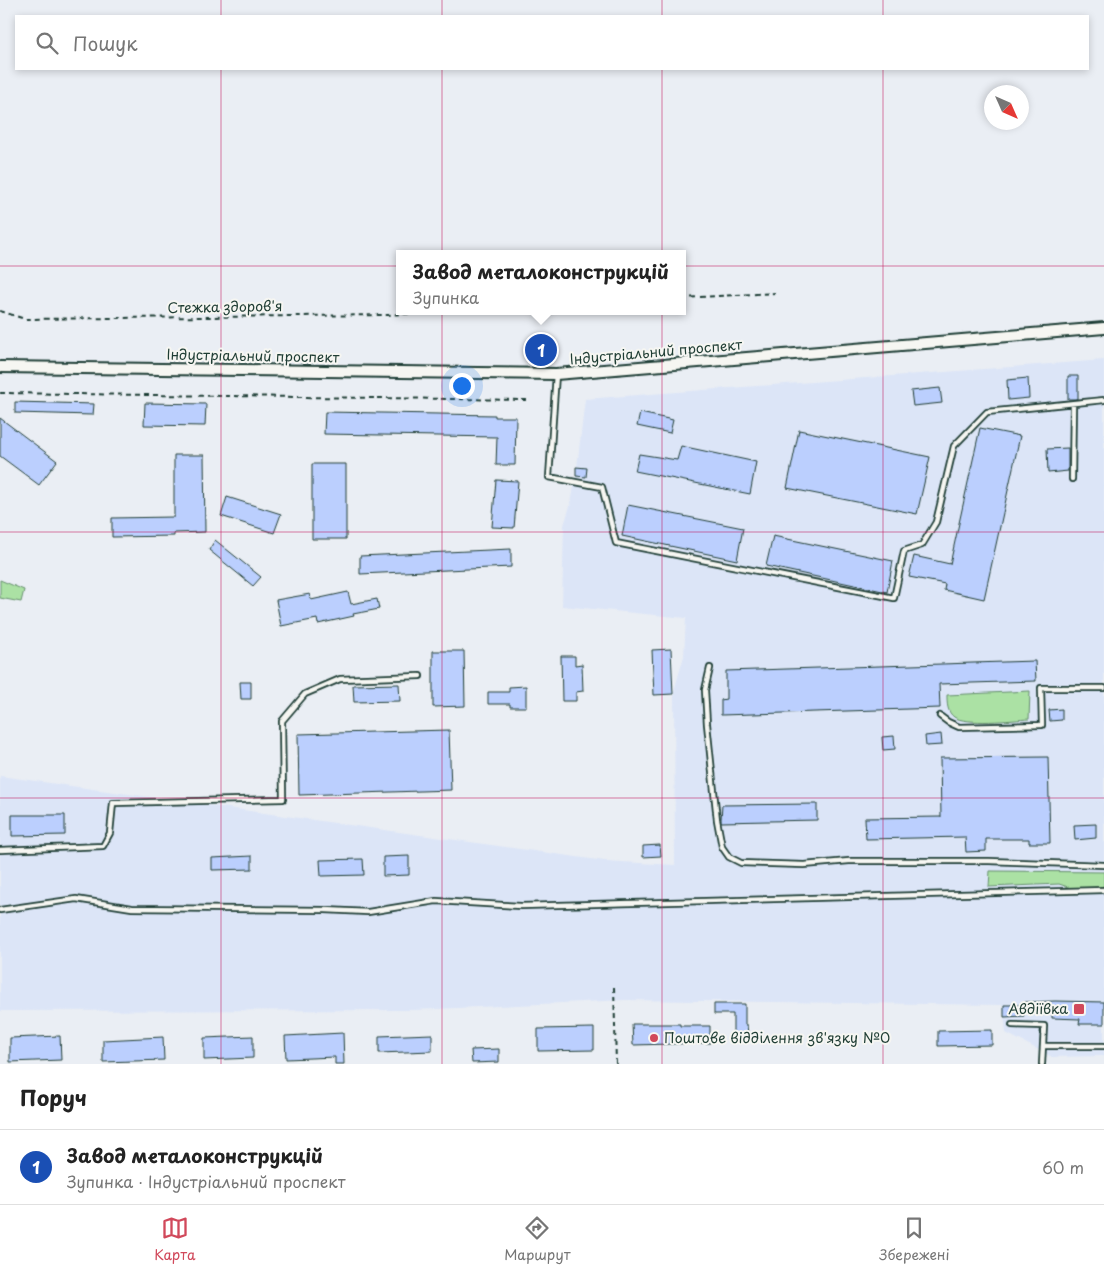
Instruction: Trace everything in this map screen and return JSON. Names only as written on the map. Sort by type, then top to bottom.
[{"type":"street","name":"Індустріальний проспект","points":[[0,367],[556,374],[1104,328]]},
{"type":"lane","points":[[556,374],[549,477],[602,487],[616,543],[894,598],[904,551],[922,545],[936,522],[954,446],[987,412],[1104,400]]},
{"type":"lane","points":[[1072,479],[1073,404]]},
{"type":"lane","points":[[710,668],[705,690],[707,724],[717,820],[722,847],[728,857],[741,863],[804,865],[849,861],[961,861],[1104,865]]},
{"type":"lane","points":[[0,850],[102,846],[110,833],[113,803],[283,799],[282,721],[305,694],[340,679],[420,676]]},
{"type":"lane","points":[[940,716],[959,727],[1042,725],[1041,688],[1104,688]]},
{"type":"lane","points":[[0,910],[76,899],[132,908],[368,912],[436,900],[521,906],[1104,890]]},
{"type":"lane","points":[[1012,1024],[1044,1026],[1042,1064]]},
{"type":"lane","points":[[1043,1046],[1104,1046]]},
{"type":"path","points":[[686,298],[775,293]]},
{"type":"path","name":"Стежка здоров'я","points":[[0,311],[25,319],[396,314]]},
{"type":"path","points":[[0,392],[527,400]]},
{"type":"path","points":[[614,987],[616,1064]]},
{"type":"shaded area","points":[[1104,360],[1104,1056],[1052,1057],[1006,1033],[1003,1005],[626,1000],[414,1010],[0,1011],[0,776],[605,861],[675,865],[674,691],[684,656],[686,618],[562,606],[564,525],[571,503],[576,476],[585,399]]},
{"type":"green space","points":[[0,580],[24,590],[21,602],[0,598]]},
{"type":"green space","points":[[1030,691],[1029,719],[968,721],[954,717],[948,707],[947,695]]},
{"type":"green space","points":[[990,871],[1104,872],[1104,886],[1080,891],[1059,884],[989,887]]},
{"type":"building","points":[[1068,376],[1078,376],[1078,399],[1068,399]]},
{"type":"building","points":[[1028,378],[1029,398],[1008,400],[1007,380]]},
{"type":"building","points":[[940,388],[942,403],[913,406],[911,391]]},
{"type":"building","points":[[15,402],[94,404],[93,415],[15,413]]},
{"type":"building","points":[[145,403],[206,404],[205,426],[144,425]]},
{"type":"building","points":[[325,412],[516,417],[515,465],[496,465],[497,437],[324,434]]},
{"type":"building","points":[[640,413],[673,420],[670,433],[637,426]]},
{"type":"building","points":[[0,418],[57,461],[39,485],[0,456]]},
{"type":"building","points":[[980,428],[1020,436],[984,599],[944,590],[945,584],[909,577],[914,556],[950,564]]},
{"type":"building","points":[[799,430],[930,457],[917,514],[787,488]]},
{"type":"building","points":[[681,446],[756,462],[750,494],[635,471],[639,454],[677,460]]},
{"type":"building","points":[[1068,448],[1068,471],[1048,473],[1047,449]]},
{"type":"building","points":[[174,455],[204,455],[205,532],[174,533],[174,536],[112,537],[112,518],[174,517]]},
{"type":"building","points":[[312,464],[346,464],[346,539],[312,539]]},
{"type":"building","points":[[576,467],[587,468],[586,477],[576,476]]},
{"type":"building","points":[[496,480],[518,481],[514,528],[492,527]]},
{"type":"building","points":[[227,497],[281,514],[274,533],[221,516]]},
{"type":"building","points":[[628,505],[743,528],[737,560],[622,536]]},
{"type":"building","points":[[773,536],[893,561],[887,592],[766,566]]},
{"type":"building","points":[[215,540],[261,577],[253,586],[209,550]]},
{"type":"building","points":[[511,549],[511,567],[360,574],[360,556]]},
{"type":"building","points":[[348,592],[351,604],[377,599],[379,609],[318,624],[317,619],[281,626],[276,600],[310,594],[311,600]]},
{"type":"building","points":[[671,649],[673,694],[654,695],[652,650]]},
{"type":"building","points":[[433,651],[464,651],[465,706],[433,707]]},
{"type":"building","points":[[561,656],[575,656],[575,665],[582,664],[583,691],[576,692],[576,701],[562,701]]},
{"type":"building","points":[[1035,661],[1036,681],[939,684],[940,708],[721,715],[721,700],[726,699],[726,671]]},
{"type":"building","points":[[240,682],[251,682],[251,699],[241,699]]},
{"type":"building","points":[[399,684],[400,701],[354,702],[353,685]]},
{"type":"building","points":[[526,686],[526,707],[510,707],[510,704],[488,704],[488,692],[509,692],[509,687]]},
{"type":"building","points":[[1062,709],[1062,720],[1050,721],[1049,710]]},
{"type":"building","points":[[449,730],[451,790],[299,795],[298,734]]},
{"type":"building","points":[[941,734],[942,745],[926,746],[925,736]]},
{"type":"building","points":[[894,736],[895,749],[883,750],[882,737]]},
{"type":"building","points":[[1048,757],[1050,843],[1029,843],[1029,839],[986,839],[986,851],[966,852],[965,837],[866,839],[865,818],[941,817],[940,758]]},
{"type":"building","points":[[817,804],[817,820],[721,822],[722,805]]},
{"type":"building","points":[[12,815],[65,815],[65,835],[12,836]]},
{"type":"building","points":[[1096,824],[1096,838],[1075,840],[1074,825]]},
{"type":"building","points":[[660,845],[661,856],[643,857],[643,846]]},
{"type":"building","points":[[252,856],[252,869],[212,870],[212,858]]},
{"type":"building","points":[[409,856],[409,875],[383,876],[383,857]]},
{"type":"building","points":[[363,859],[364,875],[321,876],[320,860]]},
{"type":"building","points":[[1025,1002],[1104,1002],[1104,1024],[1079,1024],[1080,1019],[1052,1018],[1052,1011],[1025,1011]]},
{"type":"building","points":[[714,1004],[745,1004],[745,1025],[747,1025],[748,1034],[733,1034],[733,1014],[714,1014]]},
{"type":"building","points":[[1004,1005],[1023,1005],[1024,1016],[1004,1017]]},
{"type":"building","points":[[632,1024],[710,1026],[710,1043],[633,1045]]},
{"type":"building","points":[[594,1028],[594,1050],[538,1051],[538,1029]]},
{"type":"building","points":[[992,1030],[992,1045],[938,1046],[938,1031]]},
{"type":"building","points":[[343,1033],[344,1064],[335,1064],[335,1057],[286,1059],[285,1036]]},
{"type":"building","points":[[432,1034],[432,1051],[379,1053],[379,1036]]},
{"type":"building","points":[[60,1036],[61,1060],[10,1062],[10,1038]]},
{"type":"building","points":[[253,1036],[253,1058],[204,1060],[204,1038]]},
{"type":"building","points":[[163,1037],[164,1060],[103,1062],[103,1040]]},
{"type":"building","points":[[499,1049],[499,1062],[472,1063],[471,1050]]},
{"type":"place","name":"Завод металоконструкцій","points":[[541,350]]},
{"type":"place","name":"Авдіївка","points":[[1079,1009]]},
{"type":"place","name":"Поштове відділення зв'язку №0","points":[[654,1038]]}]
